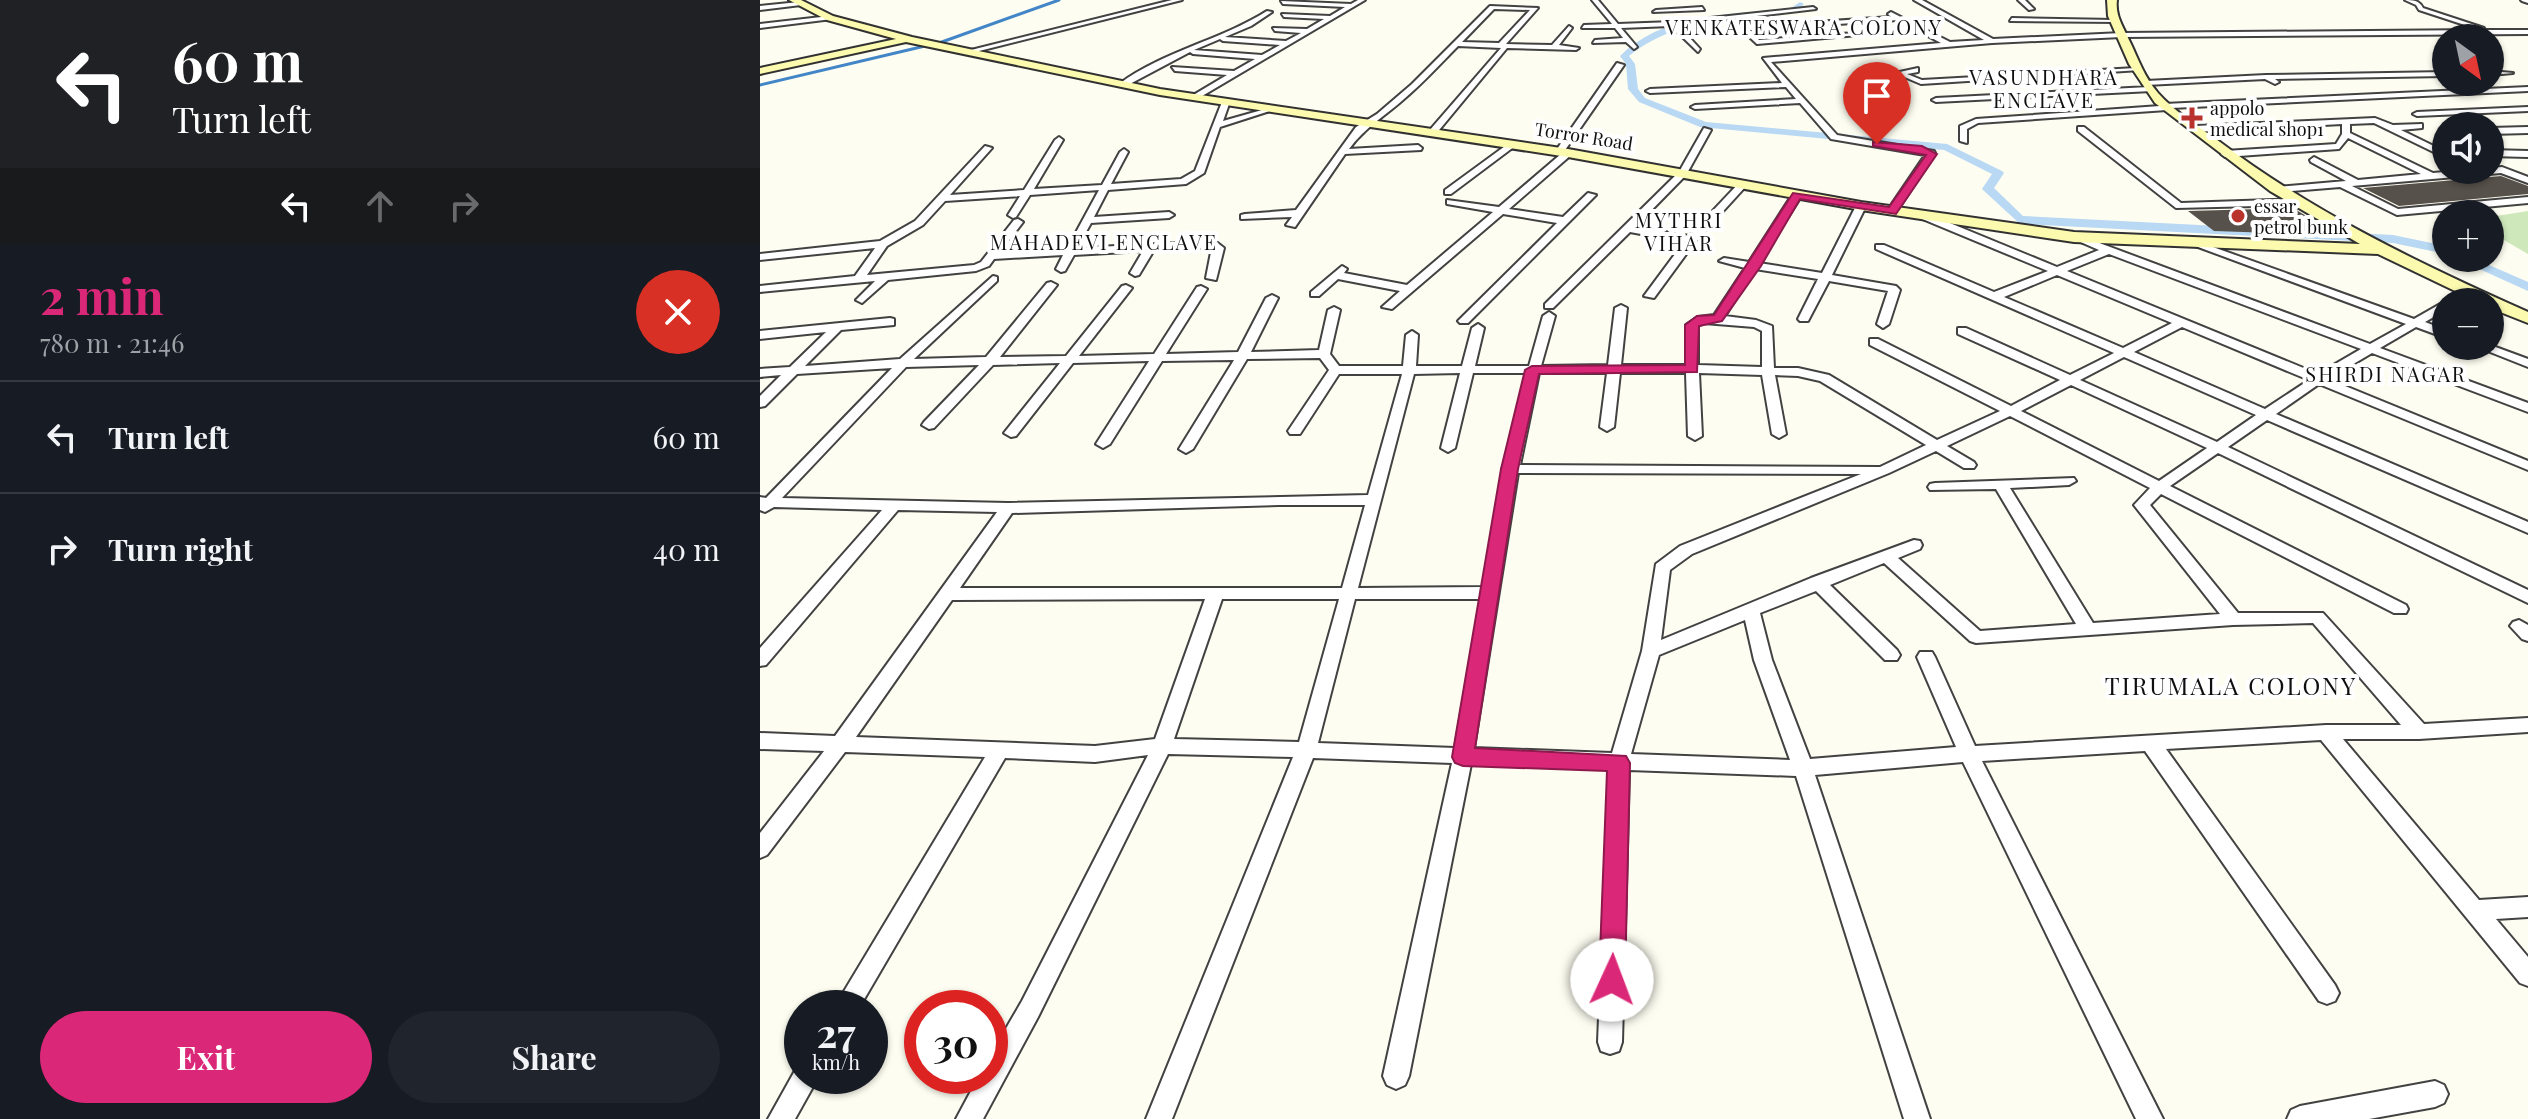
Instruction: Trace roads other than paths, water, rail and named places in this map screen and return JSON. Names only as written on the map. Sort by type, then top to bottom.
[{"type":"street","points":[[967,52],[1179,0]]},
{"type":"street","points":[[1194,97],[1362,0]]},
{"type":"street","points":[[1595,0],[1634,47]]},
{"type":"street","points":[[1692,0],[1715,17]]},
{"type":"street","points":[[1917,0],[1992,41]]},
{"type":"street","points":[[2021,0],[2031,9]]},
{"type":"street","points":[[2112,0],[2110,11],[2136,70],[2165,107],[2225,154],[2280,189],[2379,249],[2461,288]]},
{"type":"street","points":[[760,6],[796,1]]},
{"type":"street","points":[[760,6],[774,7],[796,1]]},
{"type":"street","name":"Torror Road","points":[[796,1],[830,18],[911,40],[1225,104],[1512,144],[1892,211],[2074,237],[2379,249]]},
{"type":"street","points":[[2410,1],[2425,1]]},
{"type":"street","points":[[2410,1],[2421,9],[2468,24]]},
{"type":"street","points":[[1283,2],[1353,6]]},
{"type":"street","points":[[1649,2],[1698,50]]},
{"type":"street","points":[[1802,2],[1880,51]]},
{"type":"street","points":[[1756,6],[1764,13]]},
{"type":"street","points":[[774,7],[779,24]]},
{"type":"street","points":[[1291,225],[1359,129],[1415,86],[1492,7],[1535,8],[1432,133]]},
{"type":"street","points":[[1656,12],[1702,9]]},
{"type":"street","points":[[1584,27],[1669,24],[1813,9]]},
{"type":"street","points":[[1884,10],[1950,45]]},
{"type":"street","points":[[1123,84],[1178,54],[1249,25],[1269,12]]},
{"type":"street","points":[[1284,15],[1333,18]]},
{"type":"street","points":[[760,26],[830,18]]},
{"type":"street","points":[[1728,30],[1899,18]]},
{"type":"street","points":[[2012,20],[2114,22]]},
{"type":"street","points":[[1554,47],[1569,28]]},
{"type":"street","points":[[1275,29],[1310,31]]},
{"type":"street","points":[[1745,29],[1771,58]]},
{"type":"street","points":[[2504,33],[2528,32]]},
{"type":"street","points":[[1892,211],[1931,153],[1834,137],[1765,60],[1992,41],[2122,35],[2432,33]]},
{"type":"street","points":[[2504,34],[2528,38]]},
{"type":"street","points":[[1757,42],[1855,35]]},
{"type":"street","points":[[1813,38],[1834,55]]},
{"type":"street","points":[[1221,39],[1289,43]]},
{"type":"street","points":[[760,71],[911,40]]},
{"type":"street","points":[[1595,42],[1627,40]]},
{"type":"street","points":[[1456,44],[1576,48]]},
{"type":"street","points":[[1193,52],[1264,58]]},
{"type":"street","points":[[1388,307],[1564,153],[1620,65]]},
{"type":"street","points":[[1175,69],[1236,73]]},
{"type":"street","points":[[1915,70],[1899,73],[1921,82],[2136,70]]},
{"type":"street","points":[[2504,73],[2509,73]]},
{"type":"street","points":[[1936,100],[2096,92],[2266,77],[2432,74]]},
{"type":"street","points":[[2097,75],[2123,90]]},
{"type":"street","points":[[2072,77],[2113,102]]},
{"type":"street","points":[[2266,77],[2300,98]]},
{"type":"street","points":[[1725,79],[1734,91]]},
{"type":"street","points":[[2025,79],[2063,105]]},
{"type":"street","points":[[1978,82],[2013,108]]},
{"type":"street","points":[[1650,91],[1734,91],[1786,85]]},
{"type":"street","points":[[1931,85],[1965,110]]},
{"type":"street","points":[[2504,90],[2528,89]]},
{"type":"street","points":[[1964,141],[1963,128],[1976,121],[2300,98],[2432,92]]},
{"type":"street","points":[[2503,96],[2528,108]]},
{"type":"street","points":[[2225,154],[2339,146],[2350,117],[2321,97]]},
{"type":"street","points":[[1695,107],[1801,101]]},
{"type":"street","points":[[943,198],[1173,183],[1191,179],[1199,173],[1225,104]]},
{"type":"street","points":[[2417,114],[2528,108]]},
{"type":"street","points":[[1216,126],[1269,110]]},
{"type":"street","points":[[2195,129],[2375,120],[2432,147]]},
{"type":"street","points":[[2391,128],[2419,126]]},
{"type":"street","points":[[2081,129],[2179,206],[2302,202]]},
{"type":"street","points":[[1396,1076],[1463,757],[1509,469],[1549,311],[1626,228],[1683,173],[1707,130]]},
{"type":"street","points":[[2504,131],[2528,130]]},
{"type":"street","points":[[2346,134],[2432,176]]},
{"type":"street","points":[[760,289],[976,268],[992,256],[1059,140]]},
{"type":"street","points":[[1512,144],[1449,197],[1499,210],[1566,221]]},
{"type":"street","points":[[760,257],[883,244],[919,223],[988,148]]},
{"type":"street","points":[[1341,152],[1418,148]]},
{"type":"street","points":[[1061,269],[1124,152]]},
{"type":"street","points":[[2504,153],[2528,154]]},
{"type":"street","points":[[2314,160],[2358,183]]},
{"type":"street","points":[[2504,173],[2528,182]]},
{"type":"street","points":[[2280,189],[2432,176]]},
{"type":"street","points":[[2342,184],[2397,212],[2528,200]]},
{"type":"street","points":[[1650,296],[1691,240],[1742,185]]},
{"type":"street","points":[[1464,321],[1591,195]]},
{"type":"street","points":[[1718,319],[1755,266],[1797,195]]},
{"type":"street","points":[[1804,319],[1861,206]]},
{"type":"street","points":[[1245,217],[1300,213]]},
{"type":"street","points":[[1087,220],[1169,215]]},
{"type":"street","points":[[1924,216],[2528,466]]},
{"type":"street","points":[[1626,228],[1691,240]]},
{"type":"street","points":[[2074,237],[2528,408]]},
{"type":"street","points":[[858,280],[883,244]]},
{"type":"street","points":[[2195,244],[2432,329]]},
{"type":"street","points":[[992,256],[1218,245],[1212,278]]},
{"type":"street","points":[[1135,273],[1151,246]]},
{"type":"street","points":[[1880,247],[2528,528]]},
{"type":"street","points":[[1993,297],[2109,250]]},
{"type":"street","points":[[1724,261],[1893,288],[1883,324]]},
{"type":"street","points":[[1315,294],[1339,272],[1409,289]]},
{"type":"street","points":[[862,300],[884,278]]},
{"type":"street","points":[[763,505],[903,363],[993,279]]},
{"type":"street","points":[[929,425],[990,361],[1051,285]]},
{"type":"street","points":[[1011,433],[1126,288]]},
{"type":"street","points":[[1103,444],[1201,289]]},
{"type":"street","points":[[1186,449],[1243,355],[1272,298]]},
{"type":"street","points":[[2504,307],[2528,318]]},
{"type":"street","points":[[1607,427],[1621,308]]},
{"type":"street","points":[[1334,310],[1324,354],[1335,370]]},
{"type":"street","points":[[2233,619],[2142,505],[2159,487],[2317,380],[2432,312]]},
{"type":"street","points":[[1695,436],[1692,325],[1702,319],[1756,324],[1768,329],[1768,370],[1779,434]]},
{"type":"street","points":[[760,335],[890,322]]},
{"type":"street","points":[[1610,1042],[1619,763],[1651,651],[1662,568],[1673,557],[1884,470],[2011,411],[2181,323]]},
{"type":"street","points":[[760,403],[837,328]]},
{"type":"street","points":[[1448,448],[1478,328]]},
{"type":"street","points":[[1962,331],[2217,447],[2528,597]]},
{"type":"street","points":[[1159,1119],[1306,750],[1409,370],[1412,335]]},
{"type":"street","points":[[1874,342],[2400,609]]},
{"type":"street","points":[[760,373],[903,363],[1324,354]]},
{"type":"street","points":[[2504,354],[2528,363]]},
{"type":"street","points":[[1335,370],[1692,369],[1808,373],[1824,378],[1969,465]]},
{"type":"street","points":[[1295,431],[1335,370]]},
{"type":"street","points":[[1509,469],[1884,470]]},
{"type":"street","points":[[1935,487],[2069,481]]},
{"type":"street","points":[[2001,485],[2088,629]]},
{"type":"street","points":[[763,505],[1008,508],[1374,500]]},
{"type":"street","points":[[760,660],[894,505]]},
{"type":"street","points":[[760,849],[841,743],[1008,508]]},
{"type":"street","points":[[1651,651],[1914,545]]},
{"type":"street","points":[[1886,556],[1976,637],[2233,619],[2317,617],[2419,732]]},
{"type":"street","points":[[1817,582],[1891,655]]},
{"type":"street","points":[[969,1119],[1030,1009],[1162,746],[1216,593]]},
{"type":"street","points":[[949,594],[1489,593]]},
{"type":"street","points":[[1751,610],[1763,660],[1803,768],[1917,1119]]},
{"type":"street","points":[[1926,657],[1969,754],[2150,1119]]},
{"type":"street","points":[[760,741],[1095,754],[1162,746],[1803,768],[1969,754],[2326,732],[2419,732],[2528,725]]},
{"type":"street","points":[[2326,732],[2528,975]]},
{"type":"street","points":[[2151,744],[2327,993]]},
{"type":"street","points":[[857,990],[1000,750]]},
{"type":"street","points":[[2477,910],[2528,907]]},
{"type":"street","points":[[781,1119],[796,1094]]},
{"type":"street","points":[[2300,1119],[2435,1094]]},
{"type":"waterway","points":[[939,43],[1059,0]]},
{"type":"waterway","points":[[1800,4],[1793,10],[1682,25],[1641,42],[1624,56],[1630,64],[1633,89],[1642,100],[1704,125],[1947,147],[1998,173],[1988,189],[2020,220],[2393,239],[2432,247]]},
{"type":"waterway","points":[[760,85],[925,46]]},
{"type":"waterway","points":[[2494,272],[2528,287]]},
{"type":"place","name":"appolo medical shop1","points":[[2192,118]]},
{"type":"place","name":"essar petrol bunk","points":[[2238,216]]},
{"type":"district","name":"VENKATESWARA COLONY","points":[[1804,26]]},
{"type":"district","name":"VASUNDHARA ENCLAVE","points":[[2044,88]]},
{"type":"district","name":"MYTHRI VIHAR","points":[[1679,230]]},
{"type":"district","name":"MAHADEVI ENCLAVE","points":[[1104,241]]},
{"type":"district","name":"SHIRDI NAGAR","points":[[2386,373]]},
{"type":"district","name":"TIRUMALA COLONY","points":[[2231,685]]}]
